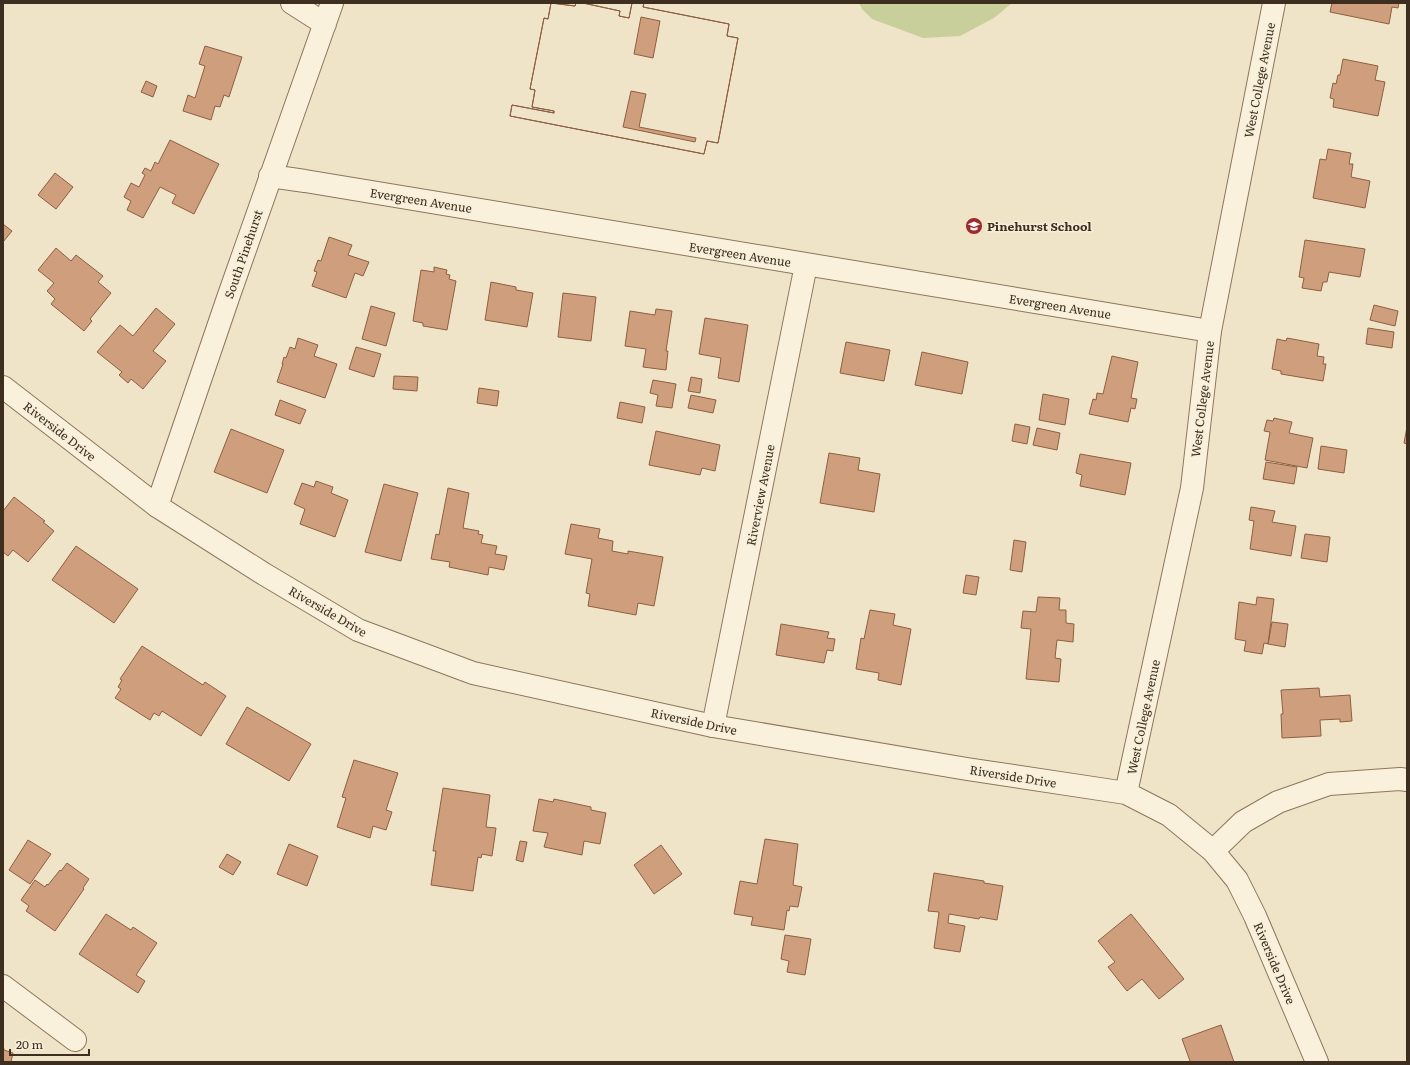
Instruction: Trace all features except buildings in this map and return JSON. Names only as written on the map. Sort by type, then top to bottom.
[{"type":"street","points":[[292,3],[325,24]]},
{"type":"street","name":"South Pinehurst","points":[[157,506],[270,176],[332,3]]},
{"type":"street","name":"West College Avenue","points":[[1126,793],[1192,488],[1210,331],[1274,3]]},
{"type":"street","name":"Evergreen Avenue","points":[[270,176],[1210,331]]},
{"type":"street","name":"Riverview Avenue","points":[[713,726],[806,265]]},
{"type":"street","name":"Riverside Drive","points":[[3,387],[157,506],[358,630],[473,673],[713,726],[967,769],[1126,793],[1169,815],[1213,851],[1237,880],[1255,916],[1317,1062]]},
{"type":"street","points":[[1213,851],[1243,822],[1278,802],[1329,784],[1407,780]]},
{"type":"street","points":[[3,986],[75,1040]]},
{"type":"green space","points":[[859,3],[1012,3],[994,18],[960,36],[923,38],[872,19],[862,9]]},
{"type":"place","name":"Pinehurst School","points":[[974,226]]}]
